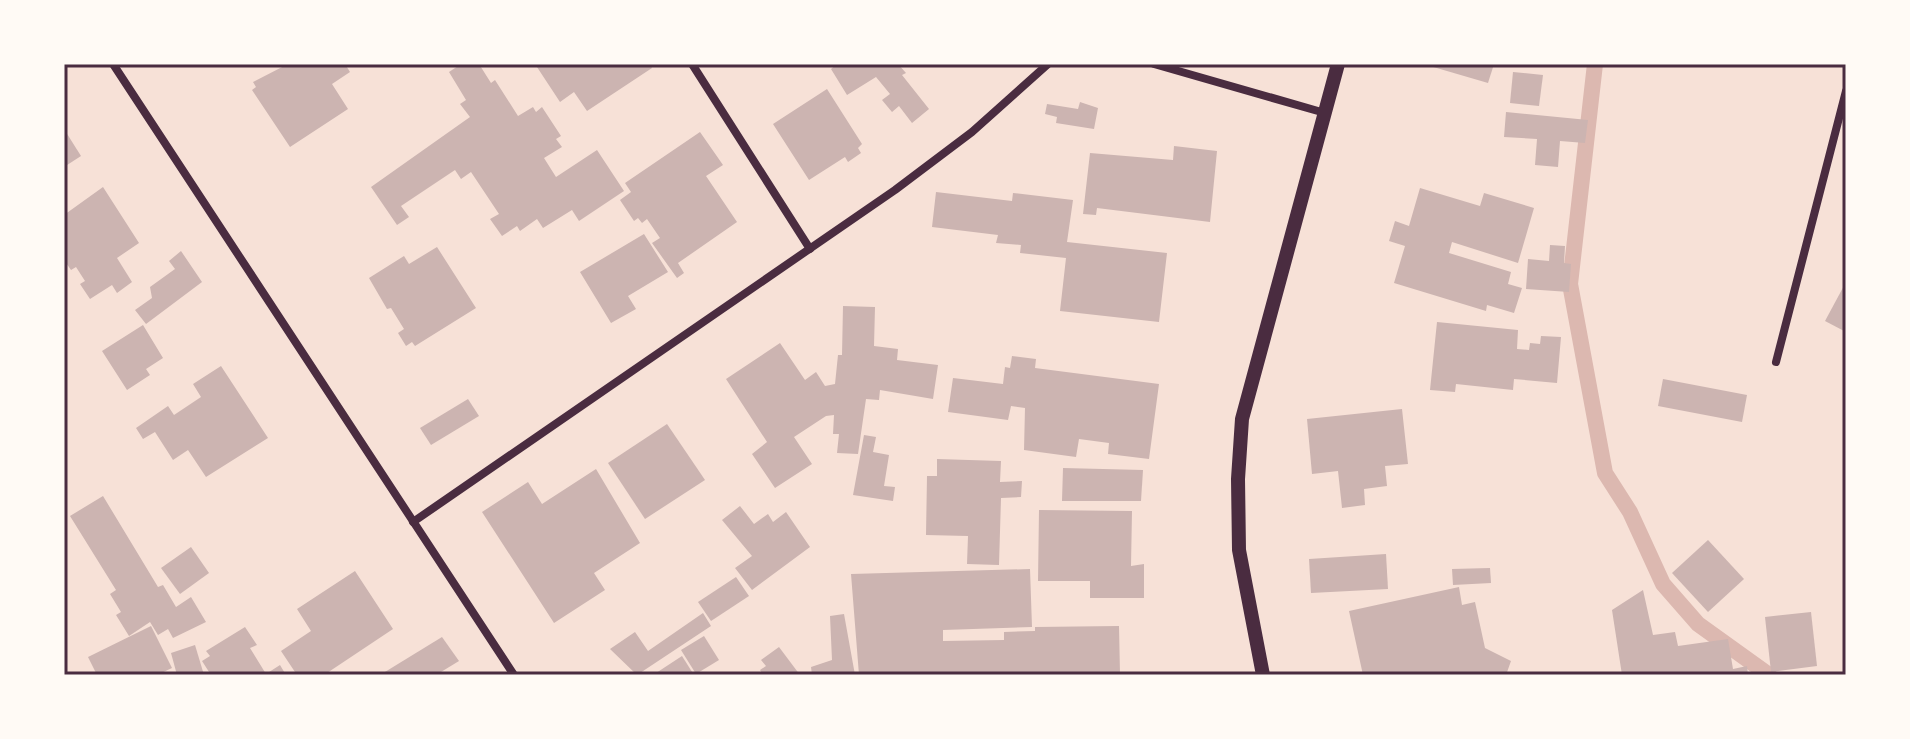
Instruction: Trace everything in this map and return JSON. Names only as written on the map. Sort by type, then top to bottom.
[{"type":"street","points":[[113,64],[514,675]]},
{"type":"street","points":[[692,64],[810,249]]},
{"type":"street","points":[[413,522],[810,249],[972,132],[1048,64]]},
{"type":"street","points":[[1154,64],[1325,113]]},
{"type":"street","points":[[1263,675],[1239,550],[1238,479],[1242,419],[1338,64]]},
{"type":"street","points":[[1776,362],[1846,91]]},
{"type":"building","points":[[288,64],[345,64],[350,72],[332,84],[348,109],[290,147],[252,90],[256,87],[253,82]]},
{"type":"building","points":[[461,64],[479,64],[491,83],[495,80],[518,116],[533,107],[536,112],[542,107],[561,136],[556,139],[562,147],[544,158],[556,177],[597,150],[624,191],[579,221],[572,210],[543,228],[537,219],[520,231],[517,226],[502,236],[490,219],[499,214],[471,172],[461,179],[455,170],[401,206],[409,217],[397,225],[371,187],[470,117],[460,104],[466,100],[449,72]]},
{"type":"building","points":[[535,64],[650,64],[652,68],[587,111],[574,92],[560,102]]},
{"type":"building","points":[[837,64],[898,64],[906,73],[902,75],[929,109],[912,123],[899,106],[892,112],[882,100],[890,94],[876,77],[847,95],[831,69]]},
{"type":"building","points":[[1423,64],[1494,64],[1488,83]]},
{"type":"building","points":[[1513,72],[1543,75],[1539,106],[1510,103]]},
{"type":"building","points":[[827,89],[862,144],[858,148],[861,153],[848,162],[845,157],[809,180],[773,124]]},
{"type":"building","points":[[1080,102],[1098,108],[1094,129],[1056,123],[1057,117],[1045,114],[1047,104],[1078,109]]},
{"type":"building","points":[[1506,112],[1588,120],[1585,143],[1560,141],[1558,167],[1535,165],[1537,139],[1504,137]]},
{"type":"building","points":[[64,129],[81,156],[64,167]]},
{"type":"building","points":[[700,132],[723,165],[706,176],[737,222],[678,263],[684,273],[677,278],[652,243],[660,238],[647,219],[642,223],[638,218],[634,221],[620,200],[631,192],[625,183]]},
{"type":"building","points":[[1174,146],[1217,151],[1210,222],[1097,208],[1096,215],[1083,214],[1090,153],[1173,160]]},
{"type":"building","points":[[103,187],[139,243],[117,258],[132,282],[117,293],[112,285],[90,299],[80,284],[85,281],[76,267],[71,270],[64,260],[64,215]]},
{"type":"building","points":[[1420,188],[1480,206],[1484,193],[1534,208],[1518,263],[1452,242],[1449,253],[1511,272],[1508,284],[1522,288],[1514,313],[1487,305],[1486,311],[1394,283],[1405,246],[1389,241],[1395,221],[1409,226]]},
{"type":"building","points":[[936,192],[1012,201],[1013,193],[1073,200],[1067,242],[1167,253],[1159,322],[1060,311],[1066,258],[1020,253],[1021,245],[996,243],[998,235],[932,227]]},
{"type":"building","points":[[644,234],[668,272],[628,296],[636,309],[611,323],[580,272]]},
{"type":"building","points":[[1550,245],[1565,246],[1564,263],[1571,264],[1569,292],[1526,289],[1528,259],[1549,261]]},
{"type":"building","points":[[437,247],[476,308],[415,346],[412,342],[406,346],[398,333],[404,329],[391,308],[387,309],[369,278],[404,256],[409,264]]},
{"type":"building","points":[[181,251],[202,282],[146,324],[135,310],[152,298],[150,287],[175,269],[169,261]]},
{"type":"building","points":[[1846,282],[1846,332],[1825,321]]},
{"type":"building","points":[[843,306],[875,307],[874,346],[898,349],[897,360],[938,365],[933,399],[880,390],[879,400],[866,399],[858,454],[837,453],[839,434],[833,434],[834,415],[826,416],[794,437],[812,464],[775,488],[752,454],[767,442],[726,379],[780,343],[805,380],[816,372],[825,386],[835,384],[838,355],[842,355]]},
{"type":"building","points":[[1437,322],[1518,330],[1517,349],[1529,350],[1530,343],[1540,344],[1541,336],[1561,337],[1557,383],[1514,379],[1513,390],[1456,384],[1455,392],[1430,390]]},
{"type":"building","points":[[143,325],[163,358],[146,369],[150,375],[127,390],[102,351]]},
{"type":"building","points":[[1012,356],[1036,359],[1035,368],[1159,384],[1149,459],[1108,454],[1109,443],[1079,439],[1076,457],[1024,450],[1025,408],[1011,406],[1008,420],[948,412],[953,378],[1003,384],[1005,367],[1010,368]]},
{"type":"building","points":[[221,366],[268,438],[206,477],[188,450],[173,460],[155,432],[143,439],[136,428],[168,406],[174,415],[201,397],[193,384]]},
{"type":"building","points":[[1663,379],[1747,395],[1742,422],[1658,406]]},
{"type":"building","points":[[468,399],[479,416],[431,445],[420,428]]},
{"type":"building","points":[[1402,409],[1408,464],[1385,466],[1387,486],[1364,489],[1365,505],[1342,508],[1338,471],[1312,474],[1307,419]]},
{"type":"building","points":[[667,424],[705,480],[645,519],[608,463]]},
{"type":"building","points":[[864,435],[876,437],[873,452],[889,455],[884,486],[895,487],[893,501],[853,495]]},
{"type":"building","points":[[937,459],[1001,461],[1000,482],[1022,481],[1021,497],[1001,498],[999,565],[967,564],[968,536],[926,535],[927,476],[937,476]]},
{"type":"building","points":[[1063,468],[1143,470],[1141,501],[1062,501]]},
{"type":"building","points":[[596,469],[640,543],[594,573],[605,590],[554,623],[482,512],[528,482],[542,504]]},
{"type":"building","points":[[103,496],[158,587],[163,585],[176,607],[191,597],[206,622],[173,638],[168,629],[158,635],[150,622],[129,636],[116,615],[121,612],[110,594],[116,590],[70,516]]},
{"type":"building","points":[[740,506],[754,524],[768,514],[773,522],[786,512],[810,547],[752,590],[735,568],[752,556],[722,520]]},
{"type":"building","points":[[1039,510],[1132,511],[1131,566],[1144,564],[1144,598],[1090,598],[1090,581],[1038,581]]},
{"type":"building","points":[[1708,540],[1744,579],[1708,612],[1672,573]]},
{"type":"building","points":[[191,547],[209,573],[180,594],[161,568]]},
{"type":"building","points":[[1386,554],[1388,589],[1311,593],[1309,559]]},
{"type":"building","points":[[1490,568],[1491,583],[1453,585],[1452,569]]},
{"type":"building","points":[[1030,569],[1032,627],[943,630],[943,641],[1004,640],[1004,632],[1035,631],[1035,627],[1119,626],[1120,674],[859,675],[851,574]]},
{"type":"building","points":[[355,571],[393,629],[324,675],[297,675],[281,651],[311,631],[297,609]]},
{"type":"building","points":[[736,577],[749,596],[711,621],[698,602]]},
{"type":"building","points":[[1459,587],[1462,605],[1475,602],[1485,648],[1511,661],[1506,675],[1363,675],[1349,611]]},
{"type":"building","points":[[1643,590],[1653,635],[1675,632],[1678,646],[1728,639],[1733,669],[1747,666],[1748,675],[1622,675],[1612,610]]},
{"type":"building","points":[[1811,612],[1817,666],[1771,672],[1765,617]]},
{"type":"building","points":[[703,613],[711,626],[637,675],[610,649],[635,632],[648,651]]},
{"type":"building","points":[[844,614],[855,675],[812,675],[811,667],[832,660],[830,616]]},
{"type":"building","points":[[151,626],[172,668],[157,675],[97,675],[88,657]]},
{"type":"building","points":[[245,627],[257,645],[250,648],[266,674],[280,665],[286,675],[211,675],[202,661],[210,656],[206,651]]},
{"type":"building","points":[[704,636],[719,660],[696,674],[681,650]]},
{"type":"building","points":[[442,637],[459,661],[436,675],[380,675]]},
{"type":"building","points":[[195,645],[204,675],[177,675],[171,653]]},
{"type":"building","points":[[779,647],[800,675],[763,675],[760,670],[766,666],[761,660]]},
{"type":"building","points":[[682,656],[694,675],[653,675]]},
{"type":"waterway","points":[[1595,64],[1570,284],[1605,473],[1630,512],[1663,584],[1698,624],[1769,675]]}]
